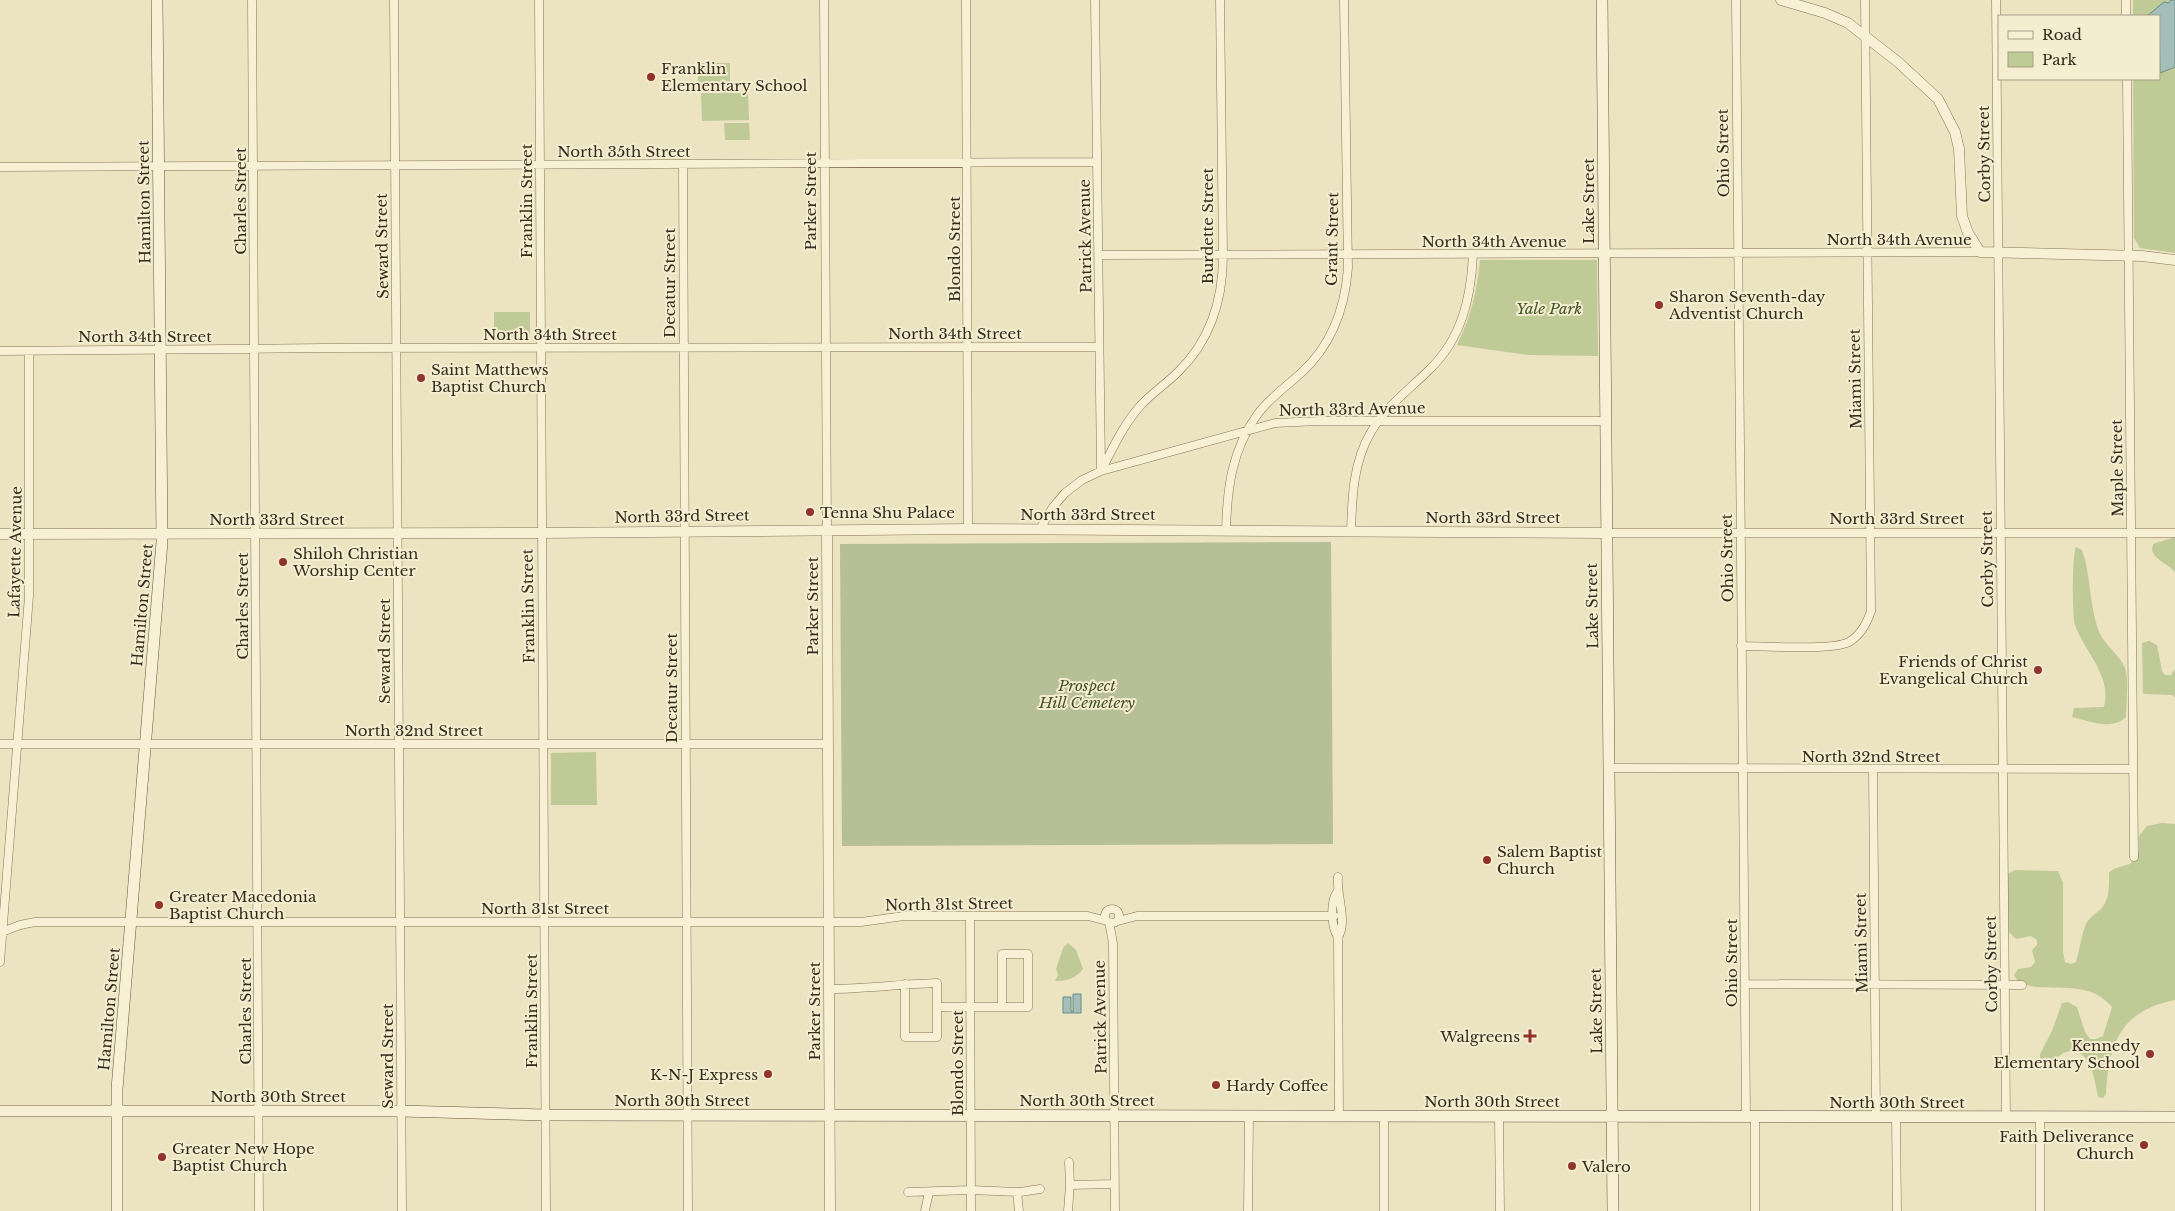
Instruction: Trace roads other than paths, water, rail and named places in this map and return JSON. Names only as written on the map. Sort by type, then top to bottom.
[{"type":"main road","name":"Hamilton Street","points":[[117,1211],[116,1111],[162,534],[162,350],[157,0]]},
{"type":"main road","name":"Lake Street","points":[[1602,0],[1613,1211]]},
{"type":"main road","name":"North 30th Street","points":[[0,1111],[401,1111],[687,1116],[1114,1114],[2175,1117]]},
{"type":"street","name":"Charles Street","points":[[252,0],[259,1211]]},
{"type":"street","name":"Seward Street","points":[[394,0],[402,1211]]},
{"type":"street","name":"Franklin Street","points":[[539,0],[546,1211]]},
{"type":"street","name":"Parker Street","points":[[824,0],[830,1211]]},
{"type":"street","name":"Blondo Street","points":[[966,0],[968,529]]},
{"type":"street","name":"Patrick Avenue","points":[[1095,0],[1101,471]]},
{"type":"street","name":"Burdette Street","points":[[1101,471],[1122,430],[1134,414],[1148,398],[1185,365],[1204,338],[1220,299],[1223,279],[1223,255],[1220,0]]},
{"type":"street","name":"Grant Street","points":[[1226,530],[1230,474],[1240,444],[1264,407],[1310,365],[1328,340],[1344,300],[1348,255],[1344,0]]},
{"type":"street","name":"Ohio Street","points":[[1736,0],[1745,984],[1755,1211]]},
{"type":"street","points":[[1781,0],[1825,13],[1848,23],[1923,84],[1943,107],[1952,123],[1959,149],[1962,216],[1966,230],[1980,252],[2128,256],[2175,260]]},
{"type":"street","name":"Miami Street","points":[[1741,646],[1835,646],[1854,638],[1866,624],[1871,611],[1866,0]]},
{"type":"street","name":"Corby Street","points":[[1996,0],[2006,1117]]},
{"type":"street","points":[[2126,0],[2126,15]]},
{"type":"street","name":"Maple Street","points":[[2126,80],[2134,857]]},
{"type":"street","name":"North 35th Street","points":[[0,167],[1097,162]]},
{"type":"street","name":"Decatur Street","points":[[683,165],[683,531],[688,1211]]},
{"type":"street","name":"North 34th Avenue","points":[[1098,255],[1980,252]]},
{"type":"street","points":[[1351,532],[1352,500],[1358,462],[1370,433],[1392,403],[1431,369],[1453,339],[1467,305],[1472,282],[1473,255]]},
{"type":"street","name":"North 34th Street","points":[[0,351],[540,347],[1100,347]]},
{"type":"street","name":"Lafayette Avenue","points":[[0,960],[29,596],[29,351]]},
{"type":"street","name":"North 33rd Avenue","points":[[1040,529],[1053,507],[1065,493],[1082,480],[1101,471],[1275,423],[1605,421]]},
{"type":"street","name":"North 33rd Street","points":[[0,534],[541,533],[968,529],[1606,533],[2175,533]]},
{"type":"street","name":"North 32nd Street","points":[[0,744],[828,744]]},
{"type":"street","name":"North 32nd Street","points":[[1608,768],[2133,769]]},
{"type":"street","name":"Miami Street","points":[[1873,770],[1876,1117]]},
{"type":"street","points":[[1338,877],[1337,892],[1334,899],[1334,930],[1338,937]]},
{"type":"street","points":[[1337,892],[1340,901],[1341,929],[1338,937],[1339,1116]]},
{"type":"street","name":"Patrick Avenue","points":[[1112,910],[1119,914],[1112,922],[1114,1211]]},
{"type":"street","points":[[1112,910],[1105,916],[1112,922]]},
{"type":"street","name":"North 31st Street","points":[[2,932],[29,923],[864,922],[904,916],[1088,916],[1112,910],[1137,916],[1334,916]]},
{"type":"street","name":"Blondo Street","points":[[970,916],[971,1211]]},
{"type":"street","name":"North 31st Street","points":[[1088,916],[1112,922],[1137,916]]},
{"type":"street","points":[[937,1007],[1002,1007],[1028,1007],[1028,954],[1002,954],[1002,1007]]},
{"type":"street","points":[[829,989],[870,989],[905,984],[937,983],[937,1037],[905,1037],[905,984]]},
{"type":"street","points":[[1745,984],[2022,985]]},
{"type":"street","points":[[1248,1211],[1249,1115]]},
{"type":"street","points":[[1384,1116],[1384,1211]]},
{"type":"street","points":[[1499,1116],[1500,1211]]},
{"type":"street","points":[[1896,1117],[1897,1211]]},
{"type":"street","points":[[2040,1117],[2040,1211]]},
{"type":"street","points":[[1068,1211],[1069,1162]]},
{"type":"street","points":[[1070,1184],[1114,1184]]},
{"type":"street","points":[[908,1192],[971,1190],[1017,1192],[1040,1189]]},
{"type":"street","points":[[925,1211],[928,1192]]},
{"type":"street","points":[[1017,1192],[1020,1211]]},
{"type":"water","points":[[2171,0],[2175,0],[2175,67],[2160,73],[2160,15],[2148,15],[2164,2],[2169,3]]},
{"type":"water","points":[[1073,994],[1081,994],[1081,1013],[1063,1013],[1063,997],[1071,997],[1071,1011],[1073,1012]]},
{"type":"place","name":"Franklin Elementary School","points":[[651,77]]},
{"type":"place","name":"Sharon Seventh-day Adventist Church","points":[[1659,305]]},
{"type":"place","name":"Saint Matthews Baptist Church","points":[[421,378]]},
{"type":"place","name":"Tenna Shu Palace","points":[[810,512]]},
{"type":"place","name":"Shiloh Christian Worship Center","points":[[283,562]]},
{"type":"place","name":"Friends of Christ Evangelical Church","points":[[2038,670]]},
{"type":"place","name":"Salem Baptist Church","points":[[1487,860]]},
{"type":"place","name":"Greater Macedonia Baptist Church","points":[[159,905]]},
{"type":"place","name":"Walgreens","points":[[1530,1036]]},
{"type":"place","name":"Kennedy Elementary School","points":[[2150,1054]]},
{"type":"place","name":"K-N-J Express","points":[[768,1074]]},
{"type":"place","name":"Hardy Coffee","points":[[1216,1085]]},
{"type":"place","name":"Faith Deliverance Church","points":[[2144,1145]]},
{"type":"place","name":"Greater New Hope Baptist Church","points":[[162,1157]]},
{"type":"place","name":"Valero","points":[[1572,1166]]},
{"type":"park label","name":"Yale Park","points":[[1549,308]]},
{"type":"park label","name":"Prospect Hill Cemetery","points":[[1087,694]]}]
